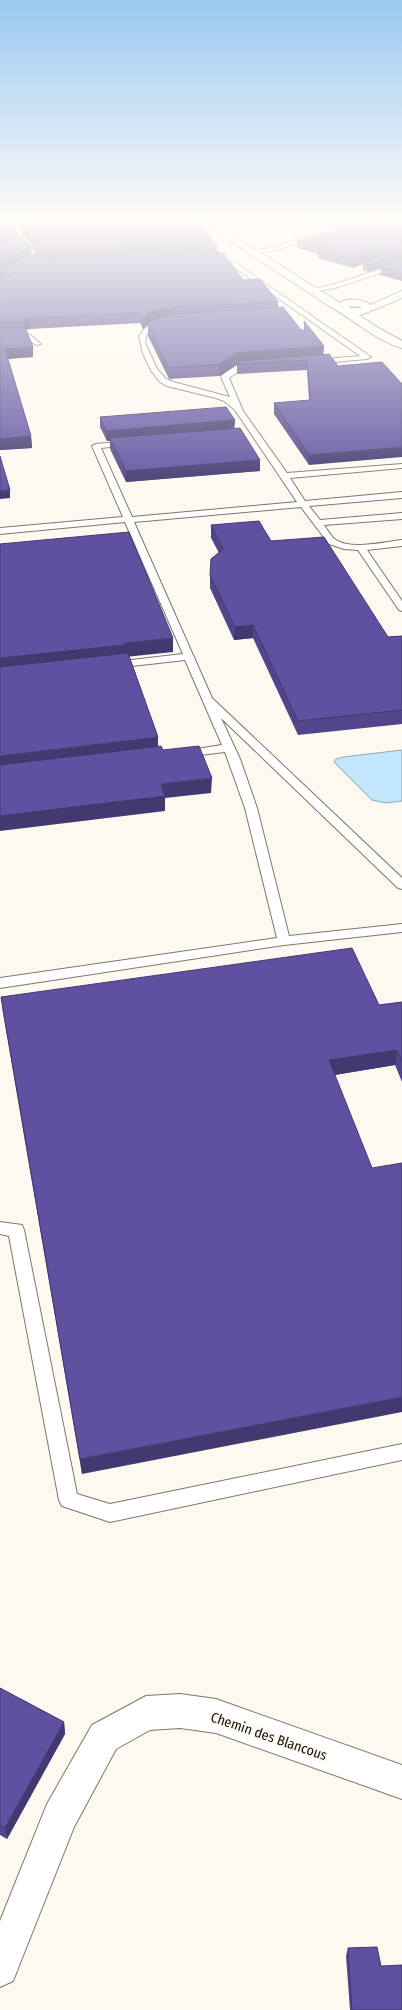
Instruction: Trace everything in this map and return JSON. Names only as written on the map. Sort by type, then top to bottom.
[{"type":"main road","points":[[355,313],[371,328],[402,345]]},
{"type":"main road","points":[[370,313],[373,320],[386,335]]},
{"type":"main road","name":"Chemin des Blancous","points":[[0,1968],[60,1817],[104,1737],[146,1713],[180,1711],[216,1716],[402,1782]]},
{"type":"lane","points":[[290,315],[305,314],[367,357],[307,362]]},
{"type":"lane","points":[[175,322],[154,325],[142,336],[141,345],[158,376],[163,382],[227,399],[238,410]]},
{"type":"lane","points":[[0,335],[27,335],[38,344]]},
{"type":"lane","points":[[262,366],[239,368],[224,378],[238,410],[252,433],[285,476],[316,523],[332,542],[344,546],[361,548],[402,543]]},
{"type":"lane","points":[[136,442],[96,446],[229,748],[251,808],[284,941]]},
{"type":"lane","points":[[285,476],[402,466]]},
{"type":"lane","points":[[0,531],[402,495]]},
{"type":"lane","points":[[316,523],[402,516]]},
{"type":"lane","points":[[361,548],[402,608]]},
{"type":"lane","points":[[101,667],[188,657]]},
{"type":"lane","points":[[204,694],[402,885]]},
{"type":"lane","points":[[171,755],[229,748]]},
{"type":"lane","points":[[0,983],[284,941],[402,928]]},
{"type":"lane","points":[[0,1228],[16,1230],[69,1500],[110,1513],[402,1452]]},
{"type":"water","points":[[402,750],[402,801],[386,803],[372,800],[334,762],[336,759],[343,757]]},
{"type":"building","points":[[0,313],[149,313],[143,319],[140,313],[30,318],[23,320],[23,322],[0,322]]},
{"type":"building","points":[[288,313],[301,330],[305,330],[304,321],[324,346],[236,353],[220,364],[169,368],[148,325],[150,321],[176,314]]},
{"type":"building","points":[[0,328],[24,328],[33,347],[5,349],[31,436],[0,439]]},
{"type":"building","points":[[329,354],[338,366],[382,362],[402,384],[402,447],[309,455],[274,403],[310,400],[307,360],[237,364],[242,361]]},
{"type":"building","points":[[226,407],[235,420],[106,431],[100,417]]},
{"type":"building","points":[[240,428],[260,460],[126,471],[110,438]]},
{"type":"building","points":[[0,456],[10,490],[0,491]]},
{"type":"building","points":[[259,521],[271,541],[324,537],[388,637],[402,636],[402,710],[298,721],[253,625],[235,627],[210,575],[211,559],[223,549],[211,525]]},
{"type":"building","points":[[129,532],[173,638],[124,643],[125,645],[0,658],[0,544]]},
{"type":"building","points":[[128,653],[158,737],[0,756],[0,667]]},
{"type":"building","points":[[161,746],[163,750],[199,746],[212,778],[161,784],[165,796],[0,816],[0,765]]},
{"type":"building","points":[[352,948],[379,1005],[402,1002],[402,1061],[397,1050],[329,1060],[372,1168],[402,1163],[402,1397],[80,1459],[1,997]]},
{"type":"building","points":[[0,1688],[64,1722],[5,1828],[0,1826]]},
{"type":"building","points":[[377,1947],[381,1966],[402,1965],[402,2010],[352,2010],[348,1948]]}]
